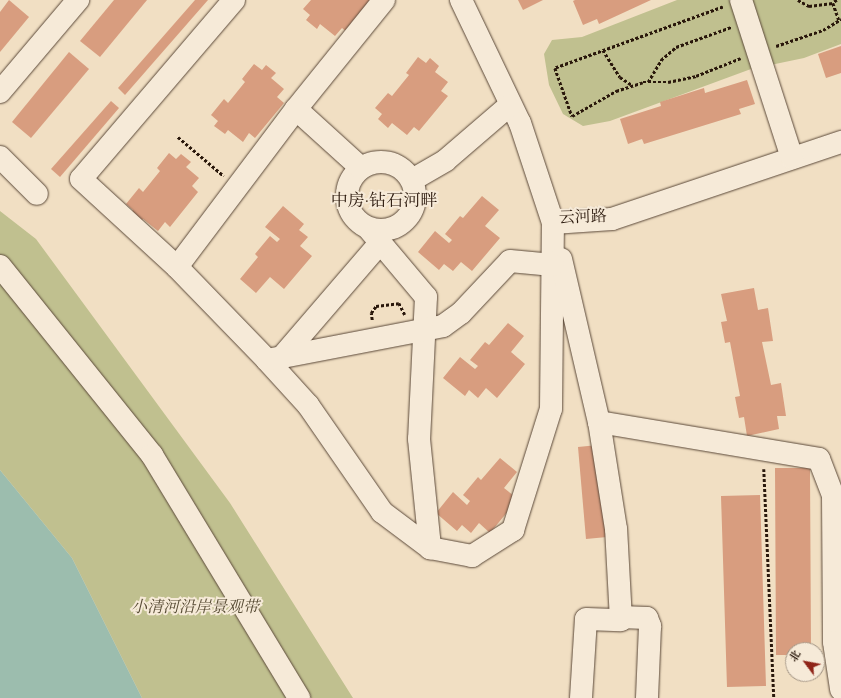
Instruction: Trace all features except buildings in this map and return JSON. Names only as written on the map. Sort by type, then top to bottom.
[{"type":"street","points":[[0,92],[78,0]]},
{"type":"street","points":[[234,0],[81,179],[274,359],[308,405],[382,512],[430,548],[472,556],[513,530],[551,408],[553,223]]},
{"type":"street","points":[[177,267],[296,109],[384,0]]},
{"type":"street","name":"云河路","points":[[461,0],[510,105],[520,123],[553,223],[612,219],[841,142]]},
{"type":"street","points":[[734,3],[748,21],[792,158]]},
{"type":"street","points":[[412,180],[446,160],[510,105]]},
{"type":"street","points":[[296,109],[361,168]]},
{"type":"street","points":[[0,157],[36,194]]},
{"type":"street","points":[[274,359],[374,235],[391,228],[410,214],[415,192],[412,180],[404,171],[383,162],[361,168],[349,185],[348,200],[353,215],[374,235],[426,297],[419,439],[430,548]]},
{"type":"street","points":[[553,223],[599,422],[616,529],[621,620],[586,619],[581,698]]},
{"type":"street","points":[[274,359],[443,326],[462,313],[510,261],[553,265]]},
{"type":"street","points":[[0,266],[152,455],[299,698]]},
{"type":"street","points":[[599,422],[819,458],[834,496],[834,642],[841,689]]},
{"type":"street","points":[[620,617],[647,618],[650,626],[647,698]]},
{"type":"path","points":[[798,0],[809,6],[833,3],[837,0]]},
{"type":"path","points":[[734,3],[555,68],[572,116],[616,91],[632,85],[648,82],[668,82],[696,76],[758,50],[802,38],[823,30],[840,19],[833,3]]},
{"type":"path","points":[[648,82],[662,60],[676,47],[748,21]]},
{"type":"path","points":[[603,50],[620,77],[632,85]]},
{"type":"path","points":[[178,137],[236,187]]},
{"type":"path","points":[[764,450],[774,698]]},
{"type":"green space","points":[[677,0],[841,0],[841,44],[804,58],[751,69],[610,121],[583,126],[563,114],[549,85],[544,54],[552,40],[582,37]]},
{"type":"green space","name":"小清河沿岸景观带","points":[[0,211],[36,239],[230,503],[353,698],[142,698],[72,558],[0,470]]},
{"type":"shaded area","points":[[0,470],[72,558],[142,698],[0,698]]},
{"type":"district","name":"中房·钻石河畔","points":[[384,203]]}]
